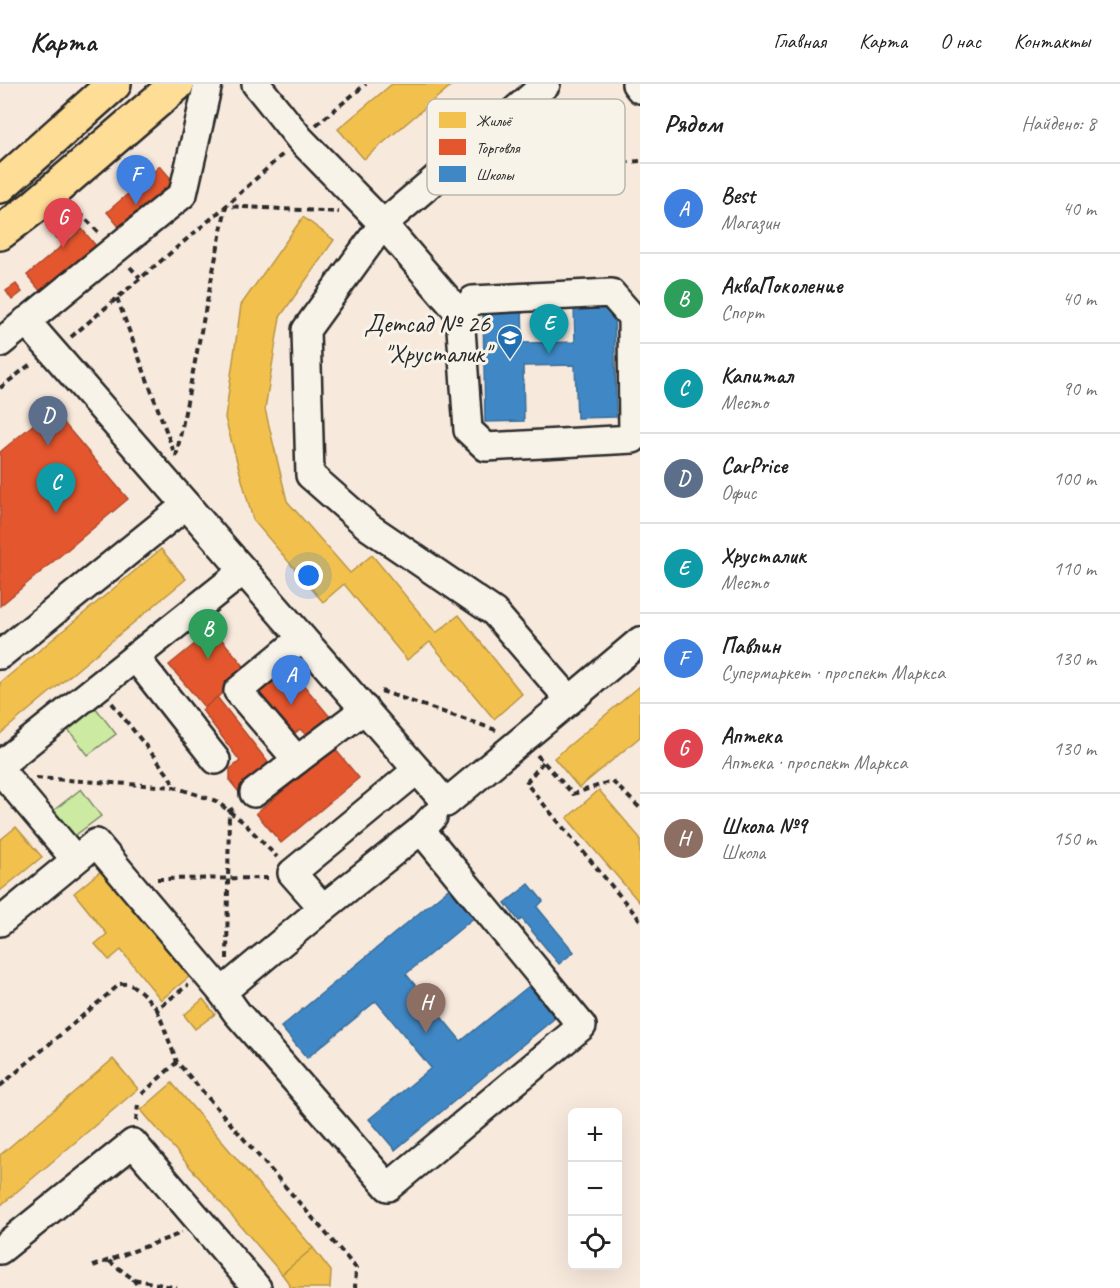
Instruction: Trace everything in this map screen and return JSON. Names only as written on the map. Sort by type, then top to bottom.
[{"type":"main road","points":[[0,186],[114,84]]},
{"type":"main road","points":[[0,233],[34,207],[177,84]]},
{"type":"lane","points":[[0,343],[183,194],[208,84]]},
{"type":"lane","points":[[256,84],[300,139],[378,219],[460,314],[468,430],[486,447],[633,439],[632,317],[610,293],[473,300],[460,314]]},
{"type":"lane","points":[[528,99],[546,84]]},
{"type":"lane","points":[[636,84],[640,89]]},
{"type":"lane","points":[[427,183],[378,219],[306,330],[310,475],[369,527],[494,612],[570,700]]},
{"type":"lane","points":[[26,321],[302,638],[372,700],[417,770],[446,803]]},
{"type":"lane","points":[[0,654],[177,495]]},
{"type":"lane","points":[[0,765],[243,571]]},
{"type":"lane","points":[[297,760],[238,691],[302,638]]},
{"type":"lane","points":[[218,984],[323,908],[421,830],[446,803],[640,641]]},
{"type":"lane","points":[[135,657],[216,760]]},
{"type":"lane","points":[[254,793],[372,700]]},
{"type":"lane","points":[[0,770],[75,858]]},
{"type":"lane","points":[[323,908],[294,875],[417,770]]},
{"type":"lane","points":[[0,922],[96,843],[218,984],[237,1013],[388,1187],[582,1026],[421,830]]},
{"type":"lane","points":[[0,1250],[133,1143],[257,1288]]},
{"type":"path","points":[[0,388],[25,366],[53,351],[117,298],[366,84]]},
{"type":"path","points":[[625,162],[640,161]]},
{"type":"path","points":[[226,206],[378,219]]},
{"type":"path","points":[[177,495],[176,457],[226,206]]},
{"type":"path","points":[[117,298],[176,457]]},
{"type":"path","points":[[99,686],[170,777],[174,787]]},
{"type":"path","points":[[372,700],[523,739],[573,795],[612,781],[640,808]]},
{"type":"path","points":[[543,762],[526,783],[640,920]]},
{"type":"path","points":[[27,777],[174,787],[216,801],[243,822],[294,875]]},
{"type":"path","points":[[229,811],[254,793]]},
{"type":"path","points":[[158,1009],[218,984],[228,878],[229,811]]},
{"type":"path","points":[[126,879],[294,875]]},
{"type":"path","points":[[0,1086],[120,984],[129,983],[158,1009],[177,1062],[356,1268],[355,1288]]},
{"type":"path","points":[[142,1094],[177,1062]]},
{"type":"path","points":[[93,1266],[181,1234],[201,1222]]},
{"type":"path","points":[[109,1260],[133,1279],[139,1288]]},
{"type":"path","points":[[133,1279],[177,1288]]},
{"type":"green space","points":[[95,707],[116,734],[88,755],[67,728]]},
{"type":"green space","points":[[81,789],[101,816],[73,837],[53,811]]},
{"type":"building: Жильё","points":[[392,84],[453,84],[435,99],[427,99],[427,106],[364,159],[338,129]]},
{"type":"building: Жильё","points":[[303,217],[334,240],[280,317],[265,409],[287,501],[350,573],[372,555],[436,633],[459,615],[522,694],[494,719],[430,642],[407,660],[344,584],[323,602],[253,520],[225,418],[241,305]]},
{"type":"building: Жильё","points":[[161,549],[186,579],[0,734],[0,683]]},
{"type":"building: Жильё","points":[[640,686],[640,737],[579,788],[554,758]]},
{"type":"building: Жильё","points":[[599,790],[640,838],[640,903],[567,818]]},
{"type":"building: Жильё","points":[[16,827],[42,857],[0,891],[0,840]]},
{"type":"building: Жильё","points":[[108,865],[195,972],[161,1000],[121,950],[109,960],[95,944],[107,934],[74,893]]},
{"type":"building: Жильё","points":[[203,999],[215,1014],[195,1029],[184,1015]]},
{"type":"building: Жильё","points":[[113,1059],[138,1089],[0,1206],[0,1155]]},
{"type":"building: Жильё","points":[[172,1083],[313,1248],[282,1274],[141,1110]]},
{"type":"building: Жильё","points":[[313,1248],[331,1271],[330,1288],[290,1288],[282,1274]]},
{"type":"building: Торговля","points":[[160,166],[178,187],[124,233],[107,212]]},
{"type":"building: Торговля","points":[[82,229],[101,252],[46,298],[27,275]]},
{"type":"building: Торговля","points":[[16,284],[22,292],[12,300],[6,291]]},
{"type":"building: Торговля","points":[[52,409],[128,499],[0,606],[0,452]]},
{"type":"building: Торговля","points":[[213,629],[248,671],[205,708],[169,665]]},
{"type":"building: Торговля","points":[[287,665],[330,717],[307,736],[300,729],[292,736],[255,691]]},
{"type":"building: Торговля","points":[[217,697],[271,766],[238,791],[230,781],[230,769],[240,761],[202,710]]},
{"type":"building: Торговля","points":[[335,749],[359,778],[281,843],[256,813]]},
{"type":"building: Школы","points":[[614,305],[616,417],[577,418],[575,365],[523,366],[524,421],[485,422],[483,310],[522,309],[523,343],[575,342],[574,306]]},
{"type":"building: Школы","points":[[529,884],[543,901],[537,907],[574,952],[559,964],[522,919],[519,921],[505,903]]},
{"type":"building: Школы","points":[[452,886],[476,916],[406,974],[461,1041],[529,986],[555,1018],[395,1150],[369,1119],[431,1068],[376,1001],[307,1058],[281,1027]]},
{"type":"place","name":"Павлин","points":[[136,205]]},
{"type":"place","name":"Аптека","points":[[63,248]]},
{"type":"place","name":"Хрусталик","points":[[549,354]]},
{"type":"place","name":"Детсад № 26 \"Хрусталик\"","points":[[510,361]]},
{"type":"place","name":"CarPrice","points":[[48,446]]},
{"type":"place","name":"Капитал","points":[[56,513]]},
{"type":"place","name":"АкваПоколение","points":[[208,659]]},
{"type":"place","name":"Best","points":[[291,705]]},
{"type":"place","name":"Школа №9","points":[[426,1033]]}]
